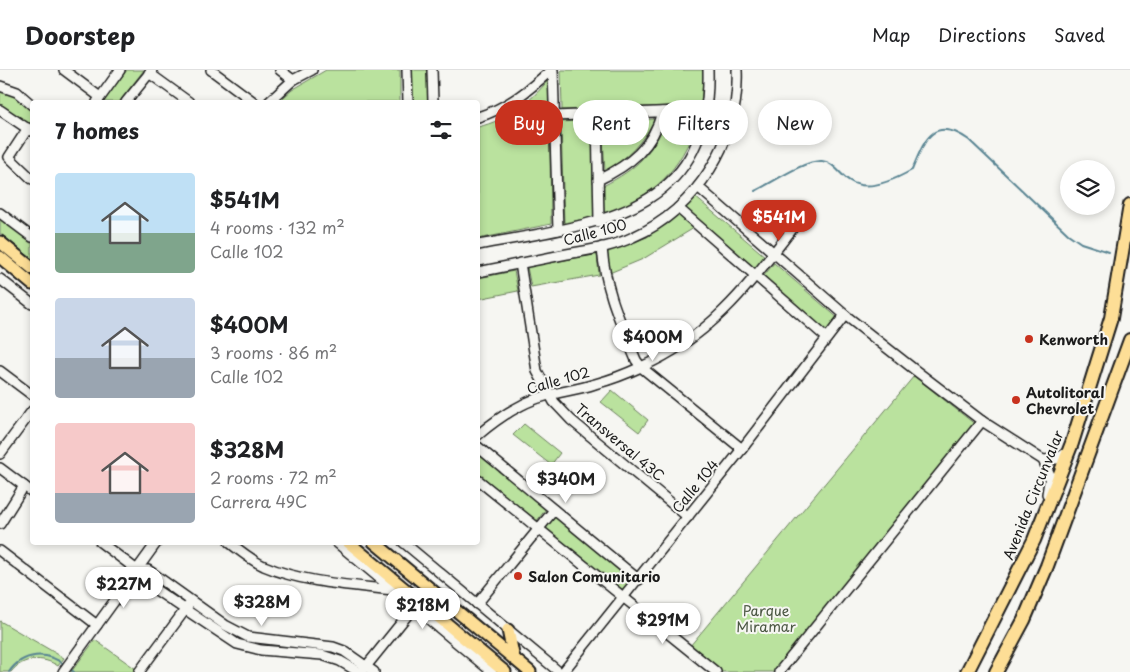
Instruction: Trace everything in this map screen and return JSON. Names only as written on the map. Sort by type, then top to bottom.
[{"type":"highway","name":"Avenida Circunvalar","points":[[966,672],[1038,529],[1069,451],[1111,318],[1130,205]]},
{"type":"highway","points":[[996,672],[1024,620],[1046,566],[1130,340]]},
{"type":"main road","points":[[0,242],[30,266]]},
{"type":"main road","points":[[0,258],[30,282]]},
{"type":"main road","points":[[352,545],[505,672]]},
{"type":"main road","points":[[378,545],[530,672]]},
{"type":"main road","points":[[508,630],[514,659]]},
{"type":"main road","points":[[447,634],[482,653]]},
{"type":"street","points":[[64,70],[98,100],[120,70]]},
{"type":"street","points":[[211,70],[251,100]]},
{"type":"street","points":[[280,70],[294,80]]},
{"type":"street","points":[[271,100],[294,80],[312,70]]},
{"type":"street","points":[[407,70],[408,100]]},
{"type":"street","points":[[432,70],[433,100]]},
{"type":"street","points":[[552,70],[553,100]]},
{"type":"street","points":[[480,116],[507,106],[527,92],[552,70]]},
{"type":"street","name":"Calle 100","points":[[706,100],[708,70]]},
{"type":"street","name":"Calle 100","points":[[480,272],[602,247],[632,238],[658,224],[678,208],[698,187],[724,142],[735,111],[737,70]]},
{"type":"street","points":[[128,100],[150,72],[186,100]]},
{"type":"street","points":[[0,86],[17,92],[30,103]]},
{"type":"street","points":[[0,110],[30,130],[8,157],[30,177]]},
{"type":"street","points":[[598,180],[618,170],[642,152],[653,137],[659,120]]},
{"type":"street","points":[[555,145],[558,230]]},
{"type":"street","points":[[597,145],[599,222]]},
{"type":"street","name":"Calle 100","points":[[480,246],[599,222],[641,205],[664,188],[677,173],[694,145]]},
{"type":"street","points":[[698,187],[845,315],[982,421],[1043,460],[1048,469],[1050,482],[1038,529]]},
{"type":"street","points":[[678,208],[827,338]]},
{"type":"street","points":[[0,213],[30,233]]},
{"type":"street","name":"Calle 102","points":[[480,434],[523,404],[549,395],[594,384],[641,367],[674,351],[714,322],[733,303],[800,219]]},
{"type":"street","points":[[602,247],[610,298],[636,360],[641,367],[742,449]]},
{"type":"street","name":"Transversal 43C","points":[[520,263],[537,371],[549,395],[571,420],[688,517]]},
{"type":"street","points":[[0,279],[30,302]]},
{"type":"street","name":"Calle 104","points":[[561,672],[639,580],[845,315]]},
{"type":"street","points":[[0,371],[30,394]]},
{"type":"street","points":[[0,454],[30,414]]},
{"type":"street","points":[[778,672],[982,421]]},
{"type":"street","points":[[480,449],[639,580]]},
{"type":"street","points":[[1043,460],[1056,460],[1069,451]]},
{"type":"street","points":[[0,468],[30,490]]},
{"type":"street","points":[[480,482],[716,672]]},
{"type":"street","points":[[0,524],[24,486]]},
{"type":"street","points":[[477,604],[554,510]]},
{"type":"street","points":[[104,545],[137,570],[141,580],[237,644],[260,650],[322,655],[340,660],[362,670],[374,672]]},
{"type":"street","points":[[65,669],[155,545]]},
{"type":"street","points":[[233,545],[251,559],[278,570],[338,584],[393,590]]},
{"type":"street","points":[[340,545],[492,672]]},
{"type":"street","points":[[406,545],[561,672]]},
{"type":"street","points":[[0,551],[97,625]]},
{"type":"street","points":[[137,570],[148,570],[225,625],[248,636],[344,650],[362,670]]},
{"type":"street","points":[[144,670],[191,602]]},
{"type":"street","points":[[362,670],[414,607]]},
{"type":"green space","points":[[127,70],[144,70],[121,100],[104,100]]},
{"type":"green space","points":[[326,70],[400,70],[400,100],[280,100],[292,90]]},
{"type":"green space","points":[[410,70],[428,70],[429,100],[411,100]]},
{"type":"green space","points":[[561,70],[704,70],[701,100],[659,100],[659,107],[649,107],[649,100],[573,100],[573,110],[563,110]]},
{"type":"green space","points":[[549,79],[549,100],[529,100]]},
{"type":"green space","points":[[0,90],[13,94],[30,107],[30,126],[0,104]]},
{"type":"green space","points":[[649,119],[655,119],[649,129]]},
{"type":"green space","points":[[573,121],[573,145],[593,145],[594,217],[564,223],[562,145],[563,122]]},
{"type":"green space","points":[[495,122],[495,145],[550,145],[551,224],[480,239],[480,126]]},
{"type":"green space","points":[[659,136],[659,145],[687,145],[674,168],[664,179],[639,198],[604,215],[603,186],[626,173],[642,159]]},
{"type":"green space","points":[[603,145],[637,145],[621,161],[605,171]]},
{"type":"green space","points":[[694,196],[766,257],[755,269],[684,208]]},
{"type":"green space","points":[[678,215],[694,228],[643,259],[607,274],[605,252],[647,237]]},
{"type":"green space","points":[[0,218],[30,242],[30,257],[0,233]]},
{"type":"green space","points":[[597,254],[599,275],[531,287],[527,267]]},
{"type":"green space","points":[[774,263],[839,319],[828,333],[763,277]]},
{"type":"green space","points":[[514,271],[518,291],[480,299],[480,278]]},
{"type":"green space","name":"Parque Miramar","points":[[914,376],[976,425],[776,672],[722,672],[690,646]]},
{"type":"green space","points":[[612,390],[648,420],[639,432],[601,402]]},
{"type":"green space","points":[[524,424],[560,453],[551,465],[513,435]]},
{"type":"green space","points":[[480,455],[546,509],[536,522],[480,477]]},
{"type":"green space","points":[[555,516],[632,580],[622,593],[544,530]]},
{"type":"green space","points":[[0,621],[64,658],[58,666],[46,661],[33,660],[21,663],[11,672],[0,672]]},
{"type":"green space","points":[[95,640],[136,669],[133,672],[71,672]]},
{"type":"waterway","points":[[755,191],[797,168],[822,161],[830,164],[850,181],[857,184],[865,186],[882,183],[912,170],[921,150],[931,135],[938,131],[946,130],[969,140],[1068,234],[1081,243],[1109,252]]},
{"type":"waterway","points":[[9,672],[21,660],[28,657],[51,657],[65,665]]},
{"type":"waterway","points":[[69,668],[74,672]]},
{"type":"place","name":"Kenworth","points":[[1029,339]]},
{"type":"place","name":"Autolitoral Chevrolet","points":[[1016,400]]},
{"type":"place","name":"Salon Comunitario","points":[[518,576]]}]
